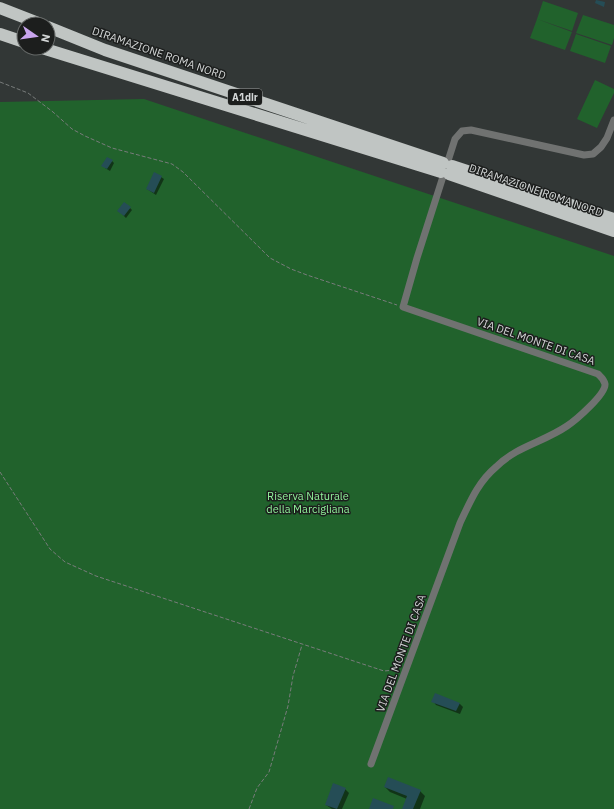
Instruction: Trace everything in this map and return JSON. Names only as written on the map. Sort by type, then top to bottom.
[{"type":"highway","points":[[0,8],[20,16]]},
{"type":"highway","name":"DIRAMAZIONE ROMA NORD","points":[[56,30],[105,50],[446,169],[614,231]]},
{"type":"highway","points":[[0,34],[16,39]]},
{"type":"highway","name":"DIRAMAZIONE ROMA NORD","points":[[56,52],[614,218]]},
{"type":"street","points":[[403,307],[455,139],[459,133],[469,130],[576,154],[590,154],[601,147],[614,120]]},
{"type":"street","name":"VIA DEL MONTE DI CASA","points":[[371,764],[458,528],[480,484],[496,466],[516,452],[567,426],[594,401],[603,390],[605,384],[603,378],[598,374],[403,307]]},
{"type":"path","points":[[0,82],[28,94],[53,112],[72,129],[85,136],[112,148],[172,164],[183,172],[270,258],[290,269],[403,307]]},
{"type":"path","points":[[0,472],[50,549],[65,562],[96,576],[384,671],[395,670],[401,665]]},
{"type":"path","points":[[249,809],[257,788],[268,772],[288,706],[302,644]]},
{"type":"green space","points":[[543,1],[578,13],[572,31],[537,19]]},
{"type":"green space","points":[[583,15],[614,25],[614,38],[612,45],[576,33]]},
{"type":"green space","points":[[537,19],[572,32],[565,50],[530,38]]},
{"type":"green space","points":[[576,34],[611,46],[605,63],[570,51]]},
{"type":"green space","points":[[595,80],[614,89],[614,93],[597,128],[577,119]]},
{"type":"green space","name":"Riserva Naturale della Marcigliana","points":[[144,99],[614,256],[614,809],[0,809],[0,102]]},
{"type":"building","points":[[596,0],[605,2],[604,7],[595,3]]},
{"type":"building","points":[[107,157],[113,160],[107,169],[101,166]]},
{"type":"building","points":[[154,172],[162,176],[154,193],[146,189]]},
{"type":"building","points":[[124,202],[131,207],[124,216],[117,211]]},
{"type":"building","points":[[435,693],[460,703],[456,711],[431,702]]},
{"type":"building","points":[[388,777],[421,790],[413,809],[402,809],[407,796],[384,787]]},
{"type":"building","points":[[333,783],[346,788],[337,809],[325,805]]},
{"type":"building","points":[[373,798],[394,806],[393,809],[369,809]]}]
